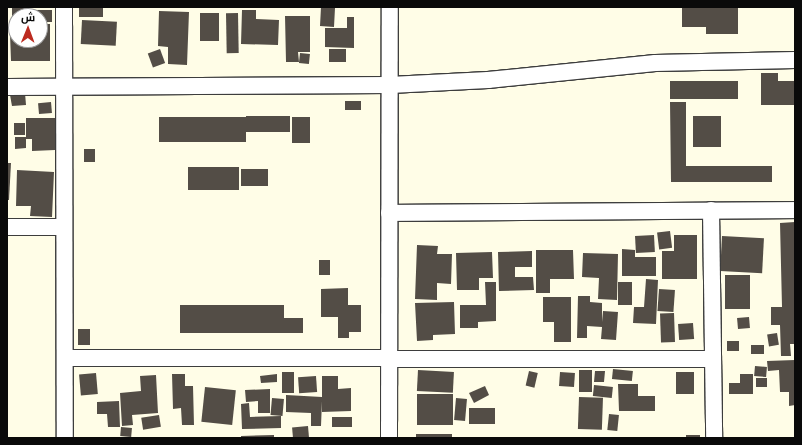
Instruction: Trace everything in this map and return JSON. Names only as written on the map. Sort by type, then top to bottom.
[{"type":"street","points":[[64,7],[65,438]]},
{"type":"street","points":[[388,438],[390,7]]},
{"type":"street","points":[[7,87],[390,85],[488,80],[655,63],[795,60]]},
{"type":"street","points":[[711,210],[714,438]]},
{"type":"street","points":[[389,213],[795,210]]},
{"type":"street","points":[[7,227],[64,227]]},
{"type":"street","points":[[65,358],[389,357],[712,359]]},
{"type":"building","points":[[12,7],[27,7],[27,8]]},
{"type":"building","points":[[79,7],[103,7],[103,17],[79,17]]},
{"type":"building","points":[[321,7],[343,7],[335,8],[334,27],[320,26]]},
{"type":"building","points":[[682,7],[738,7],[738,34],[706,34],[706,27],[682,27]]},
{"type":"building","points":[[48,10],[52,10],[52,22],[48,22]]},
{"type":"building","points":[[242,10],[256,10],[256,19],[279,20],[278,45],[241,44]]},
{"type":"building","points":[[159,11],[189,12],[187,65],[168,64],[168,47],[158,46]]},
{"type":"building","points":[[200,13],[219,13],[219,41],[200,41]]},
{"type":"building","points":[[226,13],[238,13],[239,53],[227,53]]},
{"type":"building","points":[[285,16],[310,16],[310,52],[298,52],[299,62],[286,62]]},
{"type":"building","points":[[347,17],[354,17],[354,48],[325,47],[325,28],[347,28]]},
{"type":"building","points":[[82,20],[117,22],[116,46],[81,44]]},
{"type":"building","points":[[48,24],[50,24],[50,61],[11,61],[11,48],[48,48]]},
{"type":"building","points":[[160,49],[165,63],[153,68],[148,53]]},
{"type":"building","points":[[329,49],[346,49],[346,62],[329,62]]},
{"type":"building","points":[[300,53],[310,54],[309,64],[299,63]]},
{"type":"building","points":[[761,73],[778,73],[778,81],[795,81],[795,105],[761,105]]},
{"type":"building","points":[[670,81],[738,81],[738,99],[670,99]]},
{"type":"building","points":[[25,93],[26,105],[12,106],[10,95]]},
{"type":"building","points":[[345,101],[361,101],[361,110],[345,110]]},
{"type":"building","points":[[51,102],[52,113],[39,114],[38,103]]},
{"type":"building","points":[[670,102],[686,102],[686,166],[772,166],[772,182],[671,182]]},
{"type":"building","points":[[246,116],[290,116],[290,132],[246,132]]},
{"type":"building","points":[[693,116],[721,116],[721,147],[693,147]]},
{"type":"building","points":[[159,117],[246,117],[246,142],[159,142]]},
{"type":"building","points":[[292,117],[310,117],[310,143],[292,143]]},
{"type":"building","points":[[26,118],[55,118],[55,150],[32,151],[32,139],[26,139],[26,148],[15,149],[15,137],[26,137]]},
{"type":"building","points":[[14,123],[25,123],[25,135],[14,135]]},
{"type":"building","points":[[84,149],[95,149],[95,162],[84,162]]},
{"type":"building","points":[[7,163],[11,163],[9,200],[7,200]]},
{"type":"building","points":[[188,167],[239,167],[239,190],[188,190]]},
{"type":"building","points":[[241,169],[268,169],[268,186],[241,186]]},
{"type":"building","points":[[17,170],[54,172],[52,217],[30,216],[31,206],[16,206]]},
{"type":"building","points":[[795,222],[795,344],[790,344],[791,356],[781,356],[780,325],[771,325],[771,307],[782,307],[780,223]]},
{"type":"building","points":[[670,231],[672,248],[659,249],[657,233]]},
{"type":"building","points":[[654,235],[655,252],[636,253],[635,236]]},
{"type":"building","points":[[674,235],[697,235],[697,279],[662,279],[662,251],[674,251]]},
{"type":"building","points":[[722,236],[764,238],[762,273],[720,271]]},
{"type":"building","points":[[417,245],[438,246],[437,254],[452,254],[451,284],[437,283],[437,300],[415,299]]},
{"type":"building","points":[[622,249],[635,250],[635,257],[656,257],[656,276],[622,276]]},
{"type":"building","points":[[536,250],[573,250],[574,279],[550,279],[550,293],[536,293]]},
{"type":"building","points":[[532,251],[532,267],[515,267],[515,277],[533,277],[534,290],[499,291],[498,252]]},
{"type":"building","points":[[492,252],[493,278],[479,278],[479,290],[457,290],[456,253]]},
{"type":"building","points":[[583,253],[618,254],[617,300],[598,299],[599,278],[582,277]]},
{"type":"building","points":[[319,260],[330,260],[330,275],[319,275]]},
{"type":"building","points":[[725,275],[750,275],[750,309],[725,309]]},
{"type":"building","points":[[646,279],[658,280],[656,324],[633,323],[634,307],[644,307]]},
{"type":"building","points":[[485,282],[496,282],[496,321],[478,322],[478,328],[460,328],[460,305],[486,305]]},
{"type":"building","points":[[618,282],[632,282],[632,305],[618,305]]},
{"type":"building","points":[[348,288],[348,305],[361,305],[361,332],[349,332],[349,338],[338,338],[338,317],[321,317],[321,289]]},
{"type":"building","points":[[659,289],[675,290],[673,312],[657,311]]},
{"type":"building","points":[[578,296],[590,296],[590,302],[602,303],[602,322],[603,311],[618,312],[616,340],[601,339],[602,327],[587,326],[587,338],[577,338]]},
{"type":"building","points":[[543,297],[571,297],[571,342],[554,342],[554,322],[543,322]]},
{"type":"building","points":[[454,302],[455,334],[433,335],[433,340],[417,341],[415,303]]},
{"type":"building","points":[[180,305],[284,305],[284,318],[303,318],[303,333],[180,333]]},
{"type":"building","points":[[660,313],[674,313],[675,342],[661,342]]},
{"type":"building","points":[[749,317],[750,328],[738,329],[737,318]]},
{"type":"building","points":[[693,323],[694,339],[679,340],[678,324]]},
{"type":"building","points":[[78,329],[90,329],[90,345],[78,345]]},
{"type":"building","points":[[777,333],[779,345],[769,346],[767,335]]},
{"type":"building","points":[[727,341],[739,341],[739,351],[727,351]]},
{"type":"building","points":[[751,345],[764,345],[764,354],[751,354]]},
{"type":"building","points":[[795,360],[795,405],[789,406],[789,392],[780,392],[779,370],[768,371],[767,361]]},
{"type":"building","points":[[755,366],[767,367],[766,377],[754,376]]},
{"type":"building","points":[[613,369],[633,371],[632,381],[612,379]]},
{"type":"building","points":[[418,370],[454,372],[453,393],[417,391]]},
{"type":"building","points":[[579,370],[592,370],[592,392],[579,392]]},
{"type":"building","points":[[529,371],[538,373],[534,388],[526,386]]},
{"type":"building","points":[[595,371],[605,371],[604,382],[594,382]]},
{"type":"building","points":[[282,372],[294,372],[294,393],[282,393]]},
{"type":"building","points":[[560,372],[575,373],[574,387],[559,386]]},
{"type":"building","points":[[676,372],[694,372],[694,394],[676,394]]},
{"type":"building","points":[[96,373],[98,394],[81,395],[79,374]]},
{"type":"building","points":[[172,374],[185,374],[185,386],[193,386],[194,425],[182,425],[181,408],[173,409]]},
{"type":"building","points":[[277,374],[277,382],[261,383],[260,376]]},
{"type":"building","points":[[740,374],[753,374],[753,394],[729,394],[729,383],[740,383]]},
{"type":"building","points":[[156,375],[158,413],[132,415],[133,425],[122,426],[120,393],[141,391],[140,376]]},
{"type":"building","points":[[316,376],[317,392],[299,393],[298,377]]},
{"type":"building","points":[[322,376],[338,376],[338,389],[351,388],[351,411],[322,412],[322,401],[321,426],[311,426],[311,413],[286,412],[286,395],[322,397]]},
{"type":"building","points":[[756,378],[767,378],[767,387],[756,387]]},
{"type":"building","points":[[618,384],[638,384],[638,396],[655,396],[655,411],[619,411]]},
{"type":"building","points":[[594,385],[613,387],[612,398],[593,396]]},
{"type":"building","points":[[485,386],[489,395],[474,403],[469,393]]},
{"type":"building","points":[[205,387],[236,390],[232,425],[201,422]]},
{"type":"building","points":[[270,389],[270,413],[258,413],[258,401],[246,402],[245,390]]},
{"type":"building","points":[[417,394],[453,394],[453,425],[417,425]]},
{"type":"building","points":[[579,397],[603,398],[602,430],[578,429]]},
{"type":"building","points":[[272,398],[284,399],[282,416],[271,415]]},
{"type":"building","points":[[456,398],[467,399],[465,421],[454,420]]},
{"type":"building","points":[[119,401],[120,427],[108,427],[107,414],[97,414],[97,402]]},
{"type":"building","points":[[249,403],[250,417],[281,416],[281,428],[242,429],[241,404]]},
{"type":"building","points":[[469,408],[495,408],[495,424],[469,424]]},
{"type":"building","points":[[609,414],[619,415],[617,431],[607,430]]},
{"type":"building","points":[[159,415],[161,427],[143,430],[141,418]]},
{"type":"building","points":[[332,417],[352,417],[352,427],[332,427]]},
{"type":"building","points":[[308,426],[309,438],[293,438],[292,427]]},
{"type":"building","points":[[121,427],[132,428],[131,437],[120,436]]},
{"type":"building","points":[[416,434],[452,434],[452,438],[416,438]]},
{"type":"building","points":[[274,435],[274,438],[241,438],[241,436]]},
{"type":"building","points":[[686,435],[700,435],[700,438],[686,438]]}]
